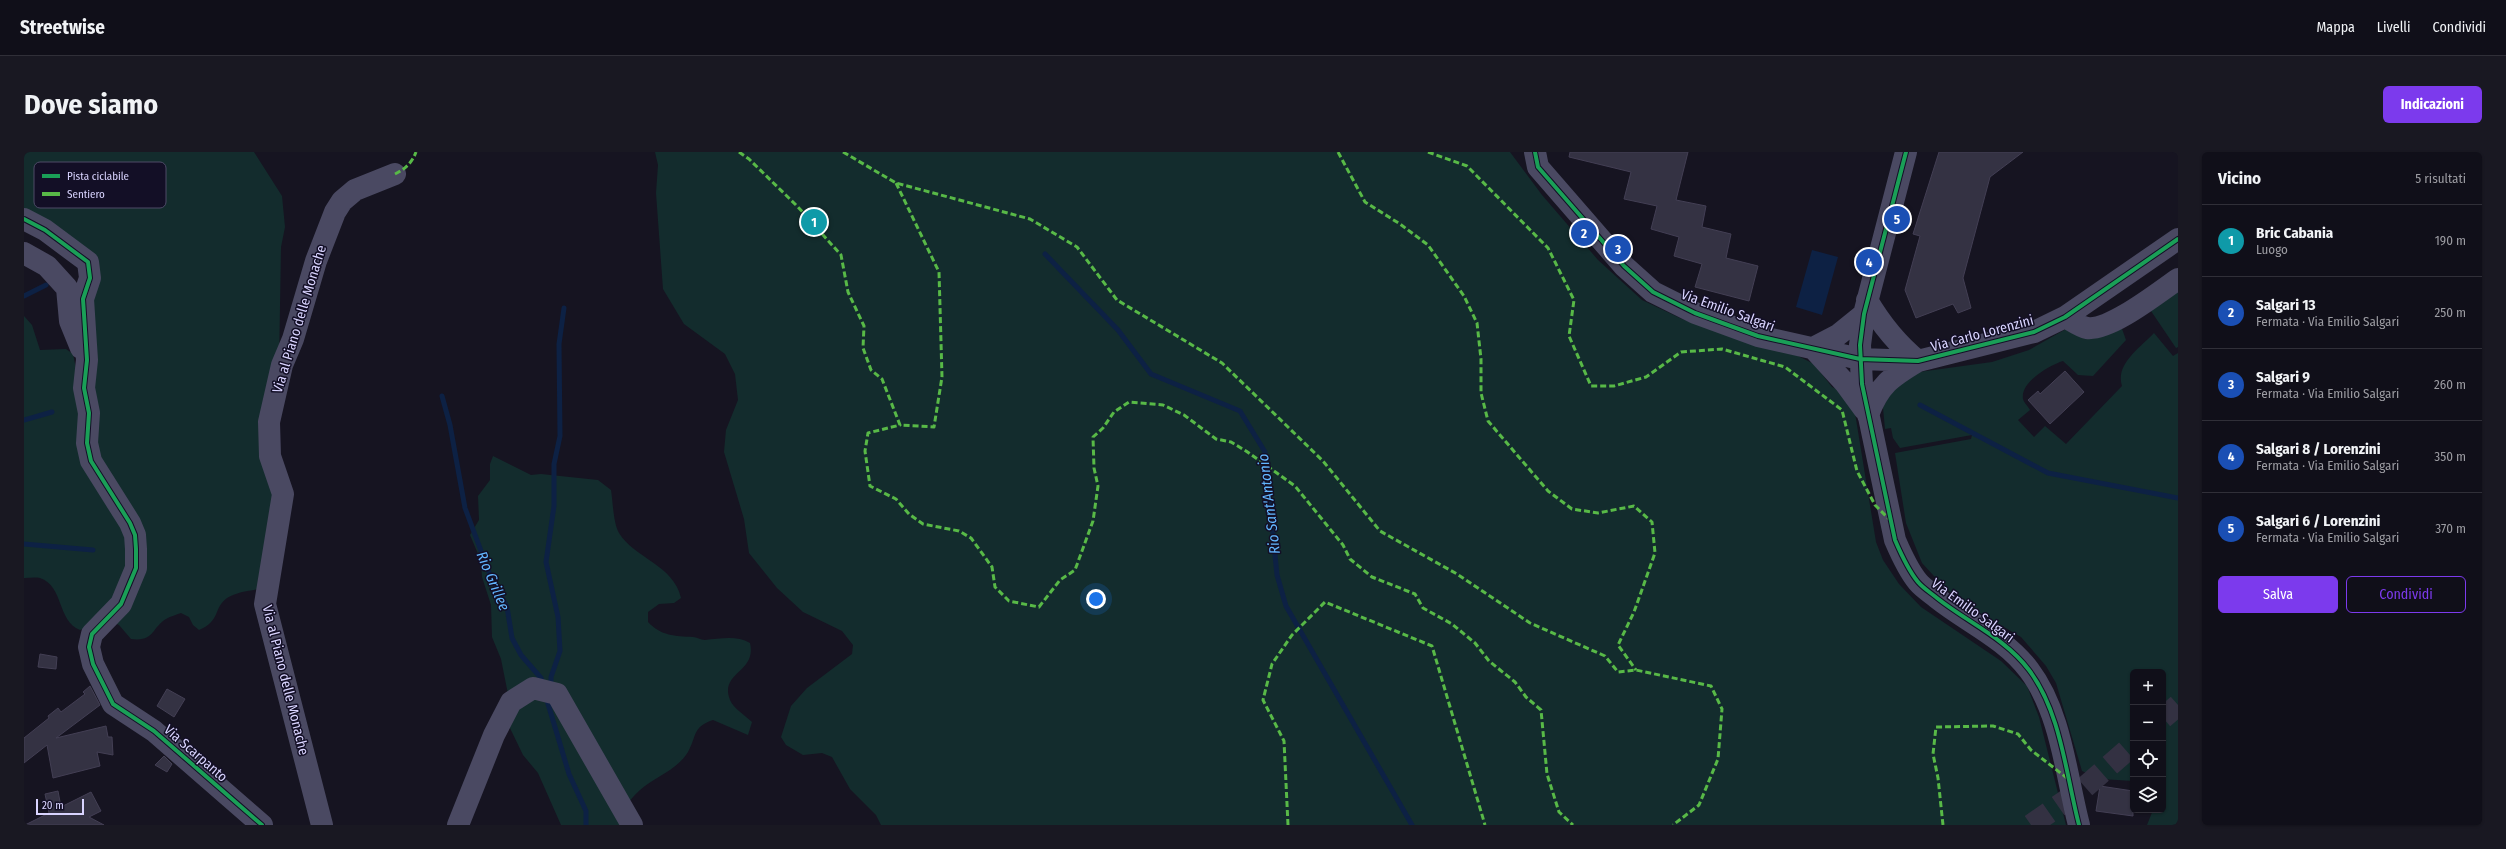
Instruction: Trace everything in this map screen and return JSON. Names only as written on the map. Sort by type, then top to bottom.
[{"type":"street","name":"Via Emilio Salgari","points":[[1535,152],[1538,167],[1624,266],[1653,292],[1695,313],[1758,336],[1860,359]]},
{"type":"street","name":"Via Emilio Salgari","points":[[1906,152],[1865,307],[1860,359],[1862,384],[1895,540],[1906,563],[1919,583],[1947,606],[1999,640],[2030,670],[2049,706],[2058,734],[2079,825]]},
{"type":"street","name":"Via al Piano delle Monache","points":[[322,825],[265,604],[284,494],[270,456],[269,422],[282,365],[293,339],[316,261],[335,212],[342,201],[355,190],[395,174]]},
{"type":"street","name":"Via Scarpanto","points":[[24,218],[45,230],[88,262],[90,278],[84,299],[87,360],[84,388],[90,413],[87,451],[91,462],[130,523],[136,549],[136,568],[121,604],[92,634],[89,647],[92,664],[113,704],[154,731],[262,825]]},
{"type":"street","name":"Via Carlo Lorenzini","points":[[1860,359],[1918,360],[2034,332],[2065,317],[2178,238]]},
{"type":"street","name":"Via Scarpanto","points":[[24,253],[47,266],[67,288],[70,321],[87,360]]},
{"type":"street","points":[[2065,317],[2087,328],[2103,324],[2125,316],[2178,279]]},
{"type":"street","points":[[1813,348],[1838,335],[1865,307],[1890,334],[1918,360],[1884,384],[1874,397],[1868,415]]},
{"type":"street","name":"Via Emilio Salgari","points":[[1813,348],[1845,383],[1868,415]]},
{"type":"street","points":[[458,825],[479,777],[494,735],[512,702],[533,688],[557,694],[632,825]]},
{"type":"green space","points":[[24,152],[254,152],[282,196],[285,227],[281,247],[277,484],[258,589],[238,593],[227,598],[220,606],[211,623],[199,630],[193,625],[189,617],[181,613],[166,619],[152,634],[139,639],[131,639],[119,625],[112,622],[142,566],[97,457],[92,388],[92,316],[97,272],[24,211]]},
{"type":"green space","points":[[655,152],[1510,152],[1542,195],[1598,260],[1642,300],[1682,319],[1744,341],[1790,352],[1814,364],[1832,387],[1843,392],[1855,413],[1876,542],[1883,560],[1899,584],[1921,607],[2001,661],[2027,686],[2039,717],[2066,825],[881,825],[876,815],[850,789],[832,757],[822,753],[803,755],[786,745],[781,737],[791,706],[807,688],[852,654],[853,645],[842,631],[803,612],[777,588],[749,553],[744,519],[724,452],[726,430],[738,400],[735,374],[725,354],[684,324],[663,289],[656,193],[658,165]]},
{"type":"green space","points":[[2178,292],[2178,347],[2176,348],[2151,311]]},
{"type":"green space","points":[[24,316],[32,325],[40,350],[66,349],[73,354],[85,413],[127,542],[128,568],[119,591],[88,627],[80,630],[73,626],[67,619],[53,588],[48,582],[40,578],[24,578]]},
{"type":"green space","points":[[2121,326],[2126,340],[2093,376],[2078,375],[2063,361],[2044,370],[2026,386],[2023,393],[2023,399],[2030,410],[2018,420],[2034,437],[2045,426],[2066,444],[2122,386],[2121,378],[2125,364],[2154,333],[2173,356],[2178,353],[2178,825],[2147,825],[2152,813],[2166,813],[2166,669],[2130,669],[2130,781],[2101,779],[2082,771],[2056,683],[2046,666],[2021,637],[1975,610],[1945,588],[1922,563],[1906,523],[1895,453],[1971,439],[1972,435],[1900,448],[1893,438],[1891,428],[1885,429],[1883,408],[1892,388],[1919,372],[1992,362],[2029,350],[2066,329]]},
{"type":"green space","points":[[493,456],[531,475],[541,474],[598,480],[611,490],[614,518],[619,533],[634,549],[670,577],[677,587],[681,598],[674,603],[659,604],[648,612],[648,622],[663,633],[694,637],[702,640],[734,638],[750,643],[751,653],[748,661],[729,684],[728,691],[732,703],[752,722],[748,735],[713,720],[706,723],[698,729],[688,752],[678,764],[646,785],[625,806],[558,688],[508,694],[501,659],[492,637],[491,605],[482,577],[481,561],[470,535],[479,520],[478,496],[490,480],[490,464]]},
{"type":"green space","points":[[532,694],[550,703],[623,825],[561,825],[538,773],[523,755],[506,720]]},
{"type":"water","points":[[1812,250],[1838,257],[1822,315],[1796,307]]},
{"type":"building","points":[[1570,152],[1688,152],[1676,200],[1706,206],[1702,227],[1731,234],[1726,258],[1758,266],[1749,301],[1695,287],[1702,264],[1674,256],[1679,237],[1651,229],[1657,206],[1624,199],[1631,172],[1569,157]]},
{"type":"building","points":[[1939,152],[2023,152],[1990,177],[1963,278],[1971,308],[1958,313],[1953,304],[1916,318],[1905,290],[1920,236],[1913,234]]},
{"type":"building","points":[[2065,371],[2084,392],[2050,424],[2028,400],[2038,391],[2040,394]]},
{"type":"building","points":[[40,654],[57,657],[56,669],[38,667]]},
{"type":"building","points":[[90,686],[100,705],[56,738],[106,726],[108,737],[112,737],[113,755],[97,752],[100,766],[53,778],[47,745],[24,763],[24,738],[49,718],[48,716],[58,708],[61,712],[85,694],[83,692]]},
{"type":"building","points":[[167,689],[185,699],[174,717],[157,706]]},
{"type":"building","points":[[164,756],[172,764],[167,772],[155,765]]},
{"type":"building","points":[[2100,786],[2130,791],[2130,813],[2133,813],[2133,816],[2096,811]]},
{"type":"building","points":[[58,791],[61,807],[91,792],[101,811],[89,817],[104,825],[25,825],[49,813],[45,794]]},
{"type":"waterway","name":"Rio Sant'Antonio","points":[[1045,254],[1118,330],[1151,374],[1240,411],[1265,452],[1277,575],[1286,606],[1412,825]]},
{"type":"waterway","points":[[24,296],[46,285]]},
{"type":"waterway","points":[[551,688],[551,677],[560,651],[558,617],[546,562],[554,506],[554,464],[560,436],[559,344],[564,308]]},
{"type":"waterway","name":"Rio Grillee","points":[[442,396],[450,425],[465,508],[490,575],[507,607],[512,638],[521,655],[541,678],[543,685]]},
{"type":"waterway","points":[[1920,405],[2048,473],[2178,498]]},
{"type":"waterway","points":[[24,420],[52,412]]},
{"type":"waterway","points":[[24,544],[93,550]]},
{"type":"waterway","name":"Rio Grillee","points":[[546,697],[569,774],[586,811],[586,825]]},
{"type":"tunnel","points":[[2166,715],[2178,705]]},
{"type":"tunnel","points":[[2031,825],[2084,788],[2130,748]]},
{"type":"marked path","points":[[395,174],[408,165],[416,152]]},
{"type":"marked path","points":[[739,152],[749,159],[798,207],[841,255],[848,292],[864,326],[863,348],[871,370],[882,379],[900,425],[868,433],[865,451],[870,486],[896,499],[909,514],[923,524],[959,531],[971,538],[992,567],[995,587],[1009,601],[1039,607],[1060,580],[1075,570],[1093,521],[1098,486],[1094,468],[1093,437],[1103,428],[1114,412],[1129,402],[1163,405],[1184,415],[1216,439],[1231,442],[1246,451],[1295,486],[1343,545],[1350,559],[1372,577],[1415,594],[1423,608],[1452,624],[1475,643],[1489,661],[1515,682],[1526,697],[1541,710],[1547,774],[1559,812],[1573,825]]},
{"type":"marked path","points":[[843,152],[896,183],[1030,219],[1077,247],[1117,300],[1222,363],[1323,461],[1380,531],[1457,574],[1530,623],[1605,656],[1618,672],[1636,670],[1711,686],[1722,709],[1718,759],[1699,805],[1673,825]]},
{"type":"marked path","points":[[1338,152],[1365,202],[1400,224],[1428,245],[1464,296],[1477,323],[1481,359],[1481,393],[1488,421],[1548,491],[1572,509],[1598,513],[1634,506],[1652,522],[1655,553],[1634,612],[1618,645],[1636,670]]},
{"type":"marked path","points":[[1428,152],[1467,166],[1548,248],[1574,300],[1569,336],[1591,386],[1614,386],[1646,377],[1681,352],[1722,349],[1785,367],[1842,410],[1857,471],[1875,505],[1889,519]]},
{"type":"marked path","points":[[896,183],[939,272],[942,377],[934,427],[900,425]]},
{"type":"marked path","points":[[1288,825],[1284,741],[1263,700],[1272,664],[1292,635],[1325,602],[1432,646],[1485,825]]},
{"type":"marked path","points":[[1943,825],[1938,778],[1933,754],[1936,727],[1993,726],[2018,734],[2031,750],[2067,778]]},
{"type":"cycle path","points":[[1535,152],[1538,167],[1624,266],[1653,292],[1695,313],[1758,336],[1860,359],[1918,361],[2034,332],[2065,317],[2178,239]]},
{"type":"cycle path","points":[[1906,152],[1864,314],[1860,345],[1862,384],[1895,540],[1908,567],[1920,584],[1949,607],[1997,639],[2009,649],[2029,670],[2040,687],[2048,705],[2061,744],[2079,825]]},
{"type":"cycle path","points":[[24,219],[45,230],[88,262],[90,278],[83,299],[87,360],[84,388],[89,413],[87,443],[91,461],[130,523],[135,535],[136,568],[121,604],[92,634],[89,647],[93,664],[113,704],[154,731],[262,825]]},
{"type":"place","name":"Salgari 6 / Lorenzini","points":[[1897,219]]},
{"type":"place","name":"Bric Cabania","points":[[814,222]]},
{"type":"place","name":"Salgari 13","points":[[1584,233]]},
{"type":"place","name":"Salgari 9","points":[[1618,249]]},
{"type":"place","name":"Salgari 8 / Lorenzini","points":[[1869,262]]}]
